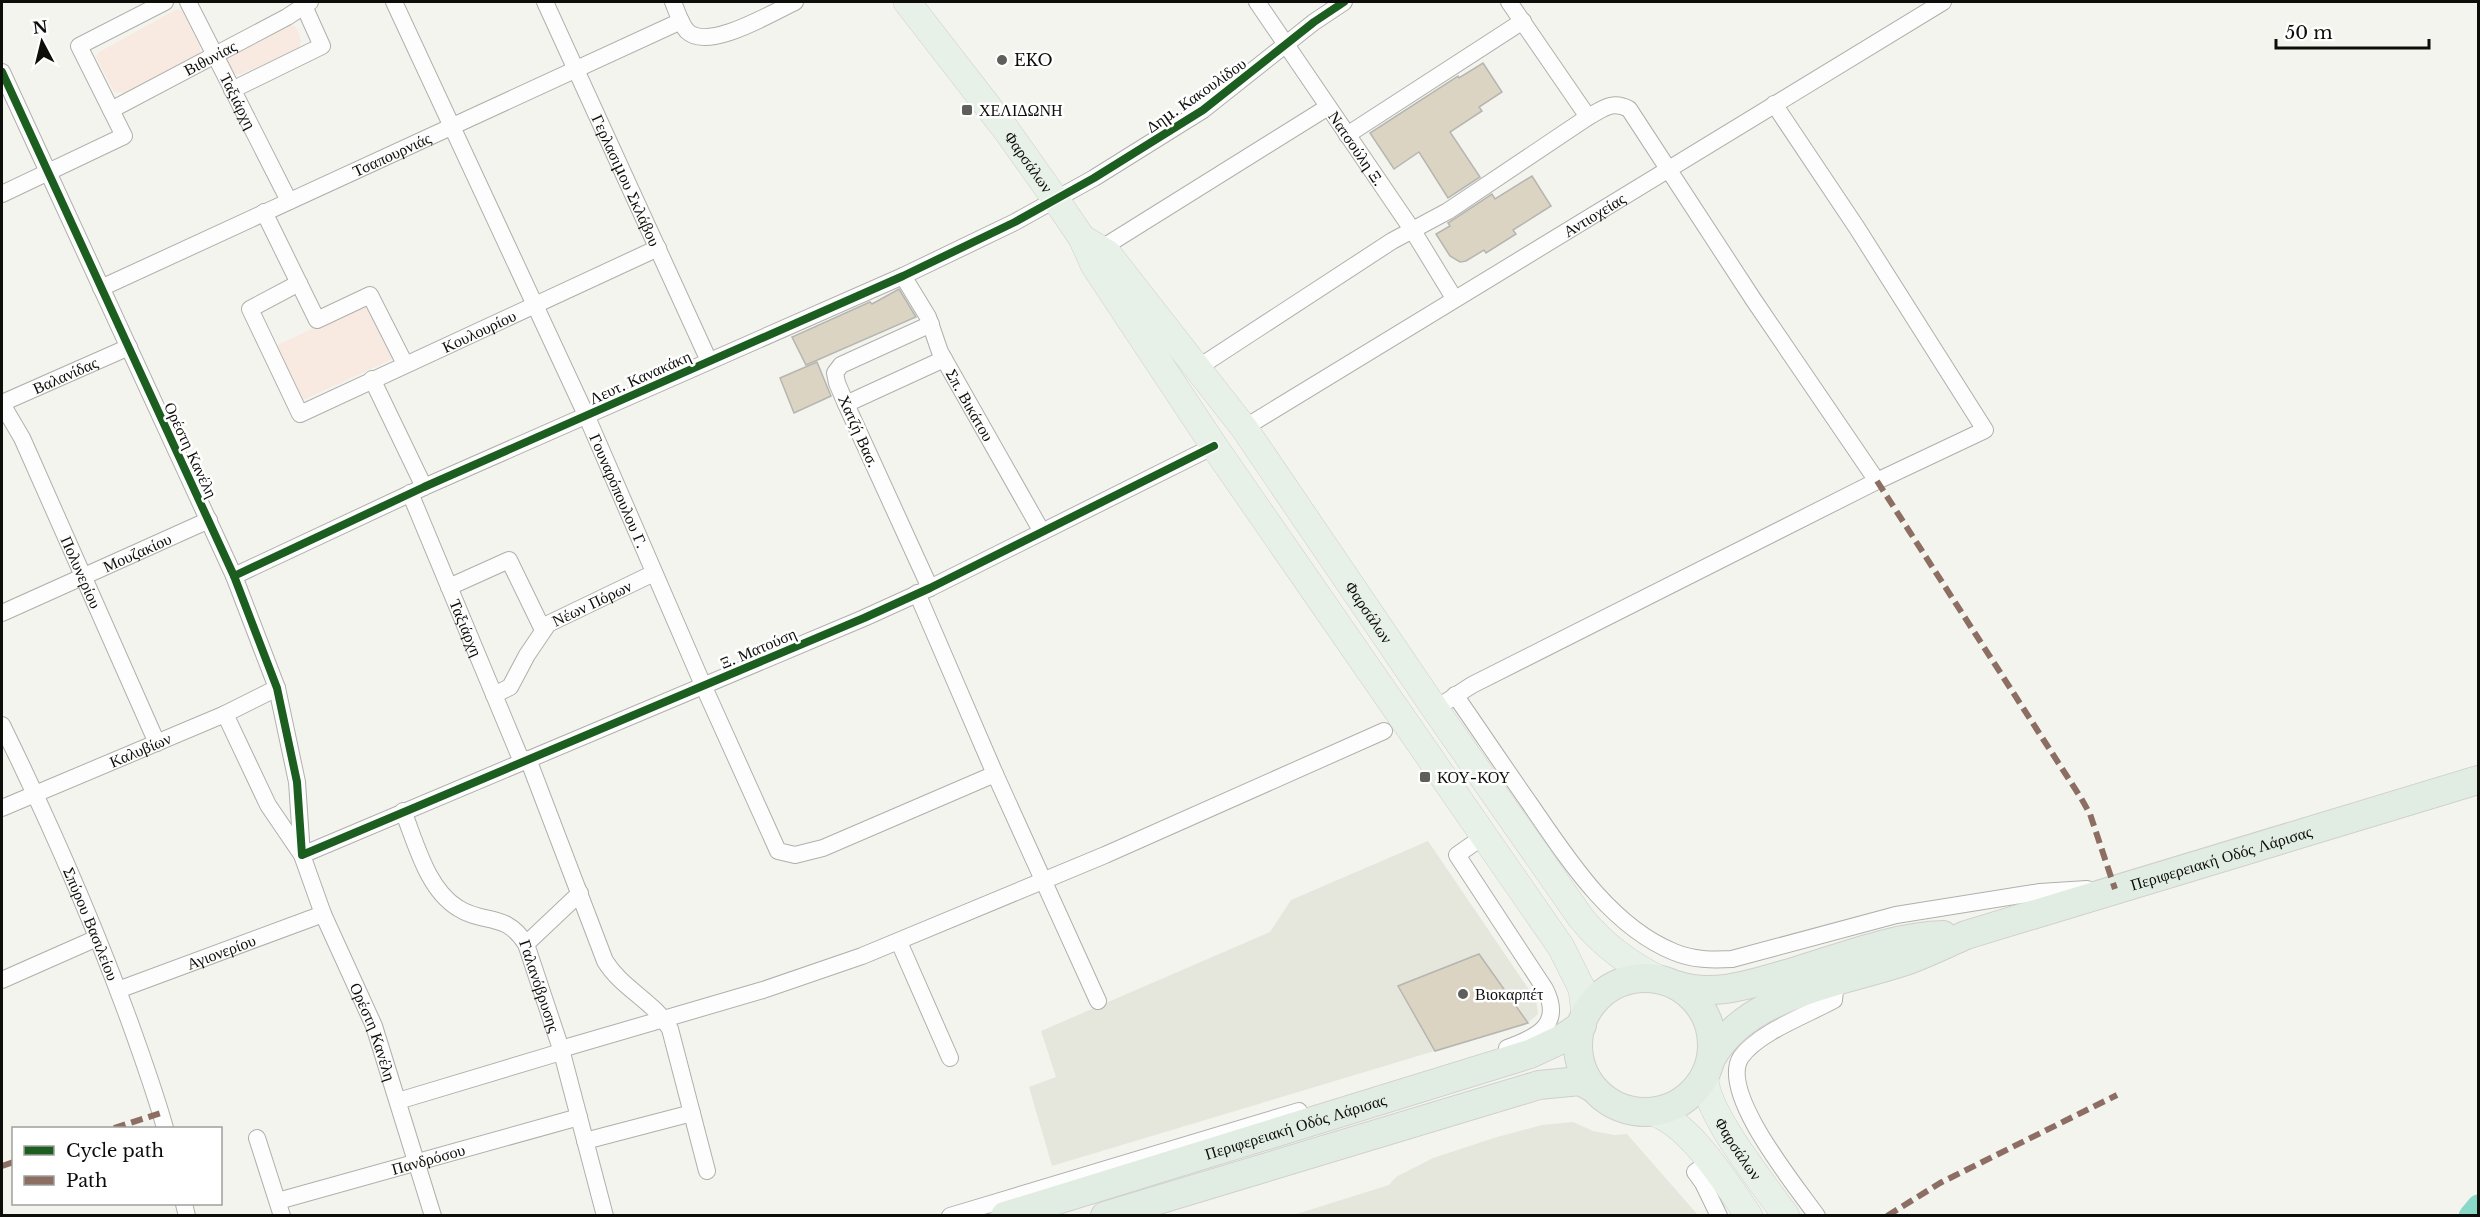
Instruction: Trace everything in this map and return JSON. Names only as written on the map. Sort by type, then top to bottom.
[{"type":"highway","name":"Περιφερειακή Οδός Λάρισας","points":[[1708,1067],[1719,1044],[1730,1031],[1751,1017],[1787,999],[1835,991],[1966,935],[2478,780]]},
{"type":"highway","name":"Περιφερειακή Οδός Λάρισας","points":[[1666,982],[1696,990],[1732,988],[1909,939],[1929,935],[1966,935]]},
{"type":"highway","points":[[1641,979],[1666,982],[1694,999],[1705,1015],[1711,1033],[1708,1067],[1691,1093],[1683,1100],[1663,1110],[1652,1112],[1620,1107],[1593,1088],[1584,1071],[1579,1053],[1583,1020],[1604,992],[1622,983],[1641,979]]},
{"type":"highway","name":"Περιφερειακή Οδός Λάρισας","points":[[1005,1215],[1475,1065],[1546,1048],[1583,1020]]},
{"type":"highway","name":"Περιφερειακή Οδός Λάρισας","points":[[1105,1215],[1539,1085],[1580,1081],[1593,1088]]},
{"type":"main road","name":"Φαρσάλων","points":[[907,2],[1007,131],[1056,200],[1244,428],[1445,702],[1587,926],[1624,959],[1666,982]]},
{"type":"main road","name":"Φαρσάλων","points":[[1092,243],[1094,265],[1214,446],[1561,947],[1582,989],[1583,1020]]},
{"type":"main road","name":"Φαρσάλων","points":[[1708,1067],[1704,1086],[1722,1124],[1786,1215]]},
{"type":"main road","name":"Φαρσάλων","points":[[1652,1112],[1661,1114],[1673,1123],[1702,1167],[1749,1215]]},
{"type":"street","points":[[2,194],[124,136],[79,46],[165,2]]},
{"type":"street","name":"Ταξιάρχη","points":[[188,2],[289,201]]},
{"type":"street","name":"Γουναρόπουλου Γ.","points":[[394,2],[587,417],[778,851],[795,855],[823,848],[995,774]]},
{"type":"street","name":"Γερλασιμου Σκλάβου","points":[[545,2],[709,361]]},
{"type":"street","points":[[673,2],[689,33],[706,38],[730,33],[795,2]]},
{"type":"street","name":"Νατσούλη Ξ.","points":[[1257,2],[1413,231],[1454,298]]},
{"type":"street","name":"Δημ. Κακουλίδου","points":[[1056,200],[1203,110],[1285,44],[1344,2]]},
{"type":"street","points":[[1509,2],[1588,117]]},
{"type":"street","name":"Αντιοχείας","points":[[1244,428],[1943,2]]},
{"type":"street","points":[[232,90],[322,46],[307,4]]},
{"type":"street","name":"Βιθυνίας","points":[[111,110],[307,4]]},
{"type":"street","name":"Τσαπουρνιάς","points":[[101,288],[681,21]]},
{"type":"street","points":[[1347,135],[1523,21]]},
{"type":"street","name":"Ορέστη Κανέλη","points":[[2,72],[209,520],[234,576],[277,688],[297,782],[302,855]]},
{"type":"street","points":[[1196,369],[1392,241],[1448,212],[1588,117],[1611,104],[1621,105],[1629,109],[1759,308],[1877,482]]},
{"type":"street","points":[[1774,104],[1857,228],[1985,430],[1877,482],[1445,702],[1623,920],[1655,942],[1692,958],[1712,960],[1755,954],[1870,922],[1922,911],[2040,892],[2115,889]]},
{"type":"street","points":[[1092,243],[1328,107]]},
{"type":"street","name":"Λευτ. Κανακάκη","points":[[234,576],[417,490],[903,276],[1056,200]]},
{"type":"street","points":[[264,212],[317,320],[370,295],[405,364]]},
{"type":"street","name":"Κουλουρίου","points":[[299,283],[250,309],[300,414],[658,248]]},
{"type":"street","name":"Σπ. Βικάτου","points":[[903,276],[931,324],[944,359],[1042,532]]},
{"type":"street","name":"Χατζή Βασ.","points":[[931,324],[841,365],[835,373],[924,591],[995,774],[1098,1002]]},
{"type":"street","name":"Βαλανίδας","points":[[2,404],[129,347]]},
{"type":"street","points":[[846,404],[944,359]]},
{"type":"street","name":"Ταξιάρχη","points":[[372,379],[417,490],[449,587],[494,695],[525,760],[598,946],[612,973],[629,990],[658,1011],[664,1019]]},
{"type":"street","name":"Πολυνερίου","points":[[2,404],[22,438],[156,743]]},
{"type":"street","name":"Ξ. Ματούση","points":[[302,855],[924,591],[1214,446]]},
{"type":"street","name":"Μουζακίου","points":[[2,613],[209,520]]},
{"type":"street","points":[[449,587],[509,560],[543,630]]},
{"type":"street","name":"Νέων Πόρων","points":[[494,695],[510,687],[543,630],[552,621],[654,573]]},
{"type":"street","name":"Καλυβίων","points":[[2,808],[225,714],[277,688]]},
{"type":"street","name":"Ορέστη Κανέλη","points":[[225,714],[268,805],[302,855],[323,914],[376,1032],[433,1215]]},
{"type":"street","name":"Σπύρου Βασιλείου","points":[[2,725],[35,794],[97,938],[118,990],[165,1127]]},
{"type":"street","points":[[398,1101],[783,984],[899,942],[1116,850],[1384,731]]},
{"type":"street","name":"Γαλανόβρυσης","points":[[403,811],[426,867],[443,896],[466,913],[507,924],[526,944],[561,1051],[605,1215]]},
{"type":"street","points":[[950,1215],[1475,1065],[1526,1040],[1549,1023],[1552,1010],[1545,989],[1457,855],[1484,836]]},
{"type":"street","points":[[526,944],[579,893]]},
{"type":"street","name":"Αγιονερίου","points":[[118,990],[323,914]]},
{"type":"street","points":[[2,980],[97,938]]},
{"type":"street","points":[[899,942],[950,1058]]},
{"type":"street","points":[[1817,1215],[1756,1127],[1741,1098],[1736,1077],[1741,1058],[1756,1043],[1835,991]]},
{"type":"street","points":[[664,1019],[670,1029],[707,1171]]},
{"type":"street","points":[[585,1141],[692,1113]]},
{"type":"street","name":"Πανδρόσου","points":[[280,1208],[417,1163],[579,1117]]},
{"type":"street","points":[[257,1138],[280,1208]]},
{"type":"street","points":[[1702,1167],[1703,1183],[1719,1215]]},
{"type":"shaded area","points":[[175,10],[182,10],[200,47],[200,54],[127,93],[114,92],[96,57],[99,52]]},
{"type":"shaded area","points":[[289,24],[296,27],[301,40],[299,49],[241,74],[234,74],[226,60],[229,56]]},
{"type":"shaded area","points":[[365,304],[393,359],[299,402],[273,347]]},
{"type":"shaded area","points":[[1428,841],[1536,1000],[1538,1014],[1528,1023],[1052,1166],[1029,1087],[1056,1077],[1041,1031],[1270,932],[1291,900]]},
{"type":"shaded area","points":[[1573,1122],[1593,1131],[1614,1135],[1627,1134],[1698,1215],[1293,1215],[1389,1185],[1396,1177],[1433,1158],[1542,1125]]},
{"type":"building","points":[[1483,63],[1502,92],[1479,107],[1482,111],[1450,132],[1480,177],[1448,198],[1419,152],[1394,169],[1370,133],[1458,76],[1459,78]]},
{"type":"building","points":[[1532,176],[1551,206],[1513,230],[1516,234],[1486,253],[1484,250],[1460,262],[1450,256],[1436,234],[1450,226],[1448,223],[1492,194],[1495,199]]},
{"type":"building","points":[[899,289],[916,317],[806,365],[792,337],[870,302],[872,304]]},
{"type":"building","points":[[817,362],[831,396],[794,413],[780,378]]},
{"type":"building","points":[[1479,954],[1528,1023],[1435,1051],[1398,986]]},
{"type":"waterway","points":[[2469,1216],[2478,1205]]},
{"type":"marked path","points":[[1877,481],[2081,798],[2090,814],[2115,889]]},
{"type":"marked path","points":[[1887,1216],[1940,1183],[2117,1095]]},
{"type":"marked path","points":[[117,1127],[161,1113]]},
{"type":"marked path","points":[[2,1166],[12,1163]]},
{"type":"cycle path","points":[[234,576],[424,487],[903,276],[1015,222],[1094,178],[1203,110],[1314,22],[1344,2]]},
{"type":"cycle path","points":[[2,72],[234,576],[277,688],[297,782],[302,855],[864,618],[930,588],[1214,446]]},
{"type":"place","name":"EKO","points":[[1002,60]]},
{"type":"place","name":"ΧΕΛΙΔΩΝΗ","points":[[967,110]]},
{"type":"place","name":"ΚΟΥ-ΚΟΥ","points":[[1425,777]]},
{"type":"place","name":"Βιοκαρπέτ","points":[[1463,994]]}]
